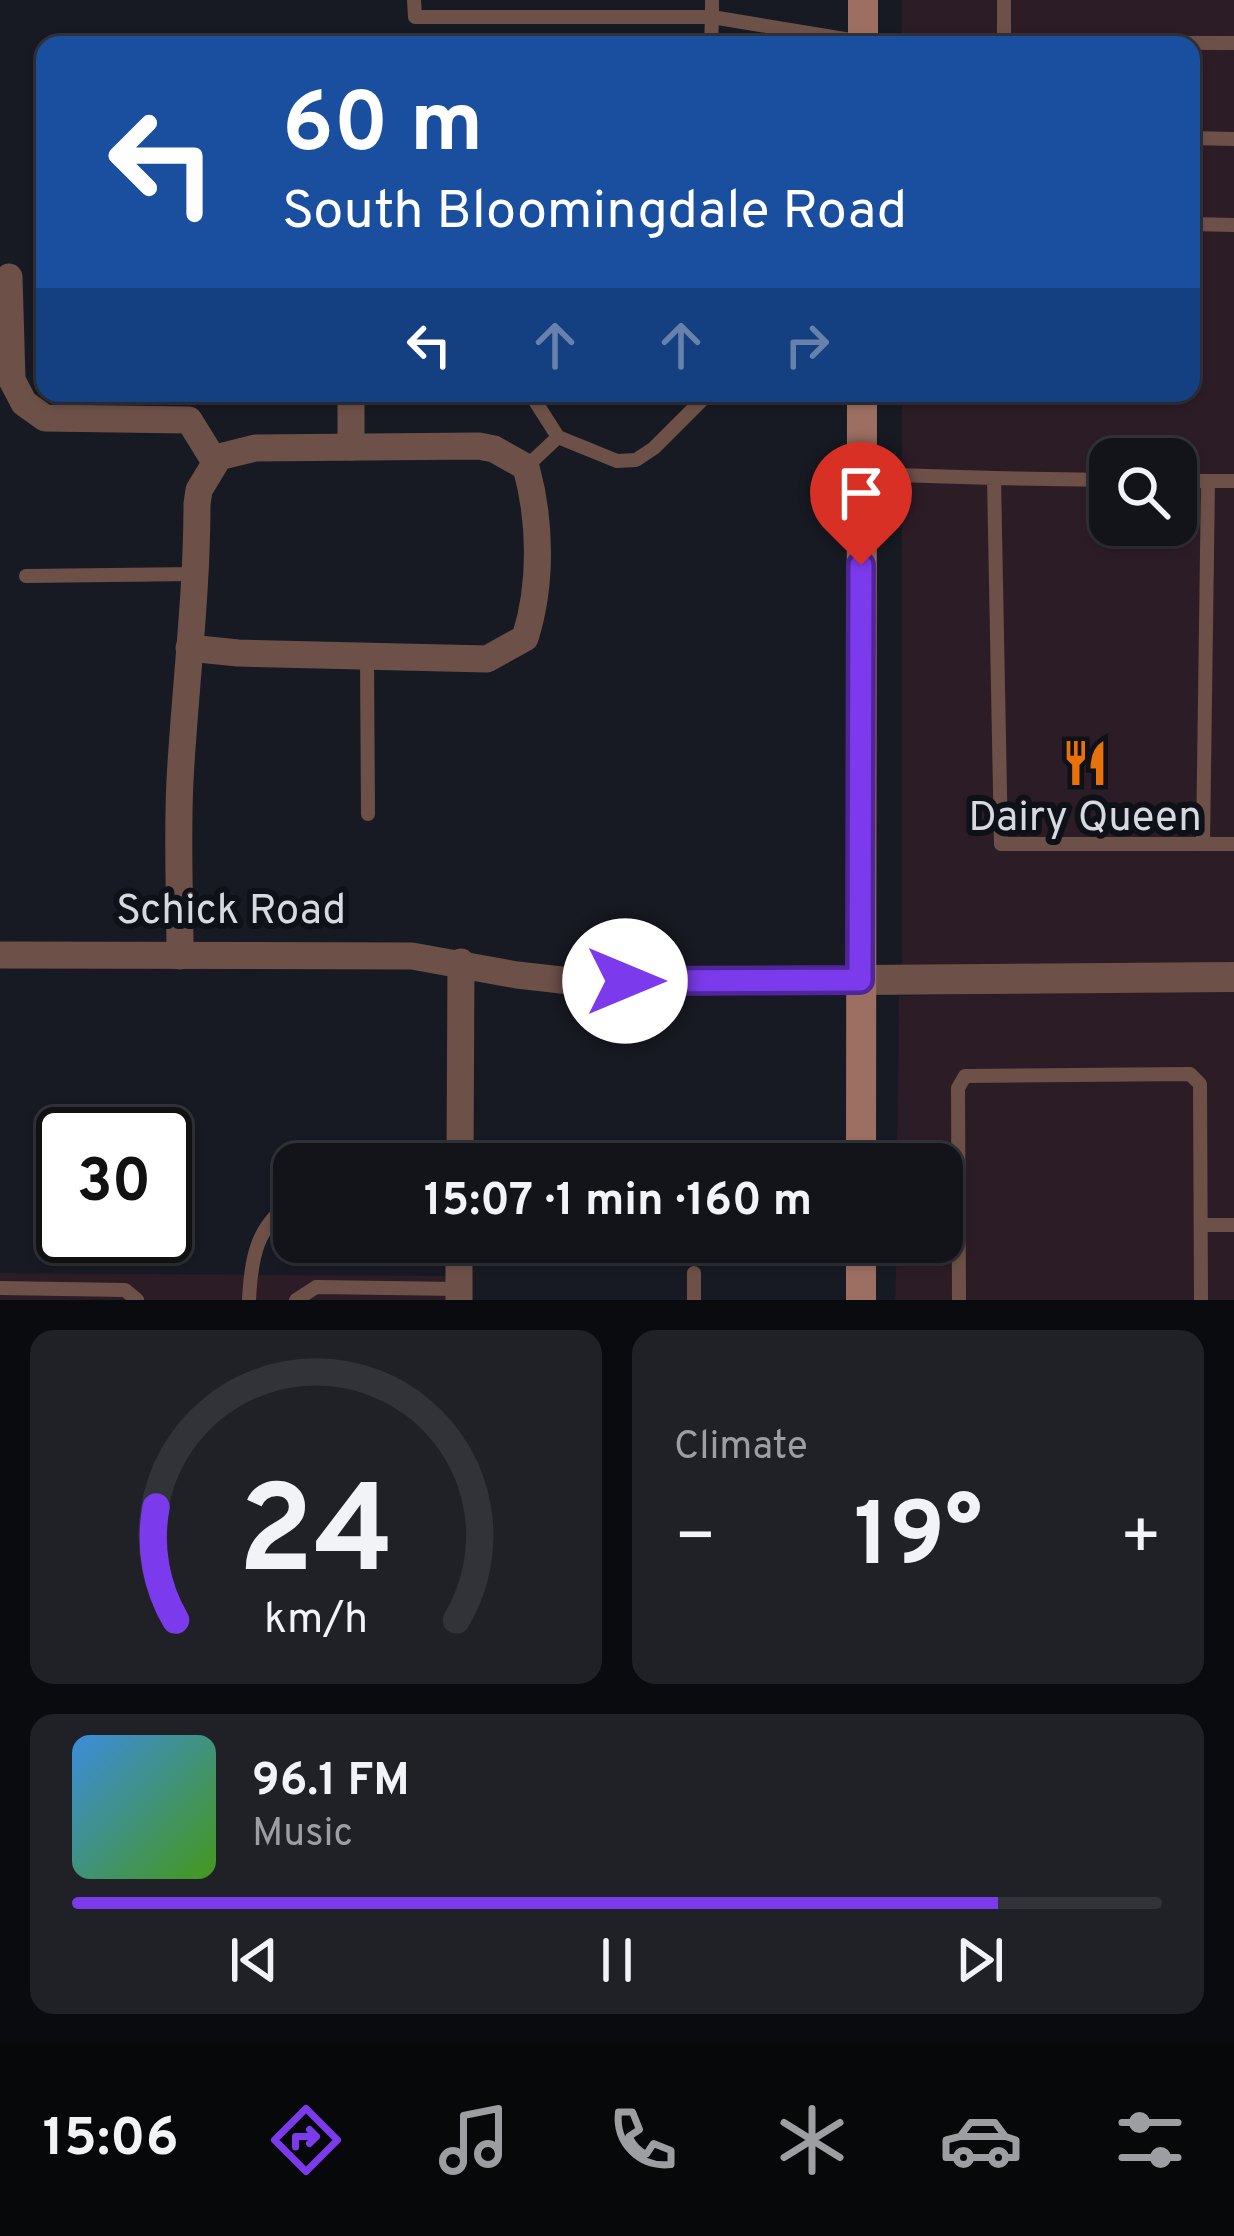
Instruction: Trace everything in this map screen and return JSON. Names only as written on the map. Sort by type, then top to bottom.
[{"type":"main road","points":[[863,0],[863,36]]},
{"type":"main road","points":[[861,1143],[862,402]]},
{"type":"main road","points":[[861,1263],[861,1300]]},
{"type":"street","points":[[9,278],[12,380],[24,404],[46,418],[189,406],[215,462]]},
{"type":"street","points":[[351,402],[351,447]]},
{"type":"street","points":[[180,956],[180,786],[199,490],[215,462],[254,448],[479,446],[526,467],[535,499],[537,599],[525,638],[487,659],[189,648]]},
{"type":"street","name":"Schick Road","points":[[0,955],[379,955],[461,962],[579,982],[860,980]]},
{"type":"street","points":[[460,1143],[461,962]]},
{"type":"street","points":[[860,980],[1234,977]]},
{"type":"street","points":[[459,1263],[459,1294]]},
{"type":"lane","points":[[414,0],[415,16],[712,17],[818,36]]},
{"type":"lane","points":[[711,36],[712,0]]},
{"type":"lane","points":[[1004,0],[1004,36]]},
{"type":"lane","points":[[1200,43],[1234,43]]},
{"type":"lane","points":[[1200,138],[1234,140]]},
{"type":"lane","points":[[1200,224],[1234,225]]},
{"type":"lane","points":[[536,402],[558,437],[617,461],[636,460],[653,448],[700,402]]},
{"type":"lane","points":[[526,467],[558,437]]},
{"type":"lane","points":[[862,474],[1089,480]]},
{"type":"lane","points":[[994,478],[1001,844],[1234,844]]},
{"type":"lane","points":[[1197,481],[1234,481]]},
{"type":"lane","points":[[1203,844],[1208,481]]},
{"type":"lane","points":[[26,576],[196,574]]},
{"type":"lane","points":[[367,656],[368,814]]},
{"type":"lane","points":[[959,1300],[958,1088],[965,1076],[1190,1074],[1200,1084],[1201,1300]]},
{"type":"lane","points":[[249,1300],[251,1255],[273,1222]]},
{"type":"lane","points":[[1201,1225],[1234,1225]]},
{"type":"lane","points":[[694,1273],[694,1300]]},
{"type":"lane","points":[[296,1300],[316,1287],[459,1294]]},
{"type":"lane","points":[[0,1288],[125,1290],[137,1300]]},
{"type":"shaded area","points":[[902,0],[1234,0],[1234,965],[902,972],[902,402],[1200,402],[1200,36],[902,36]]},
{"type":"shaded area","points":[[1234,990],[1234,1300],[895,1300],[896,1263],[963,1263],[963,1143],[897,1143],[899,996]]},
{"type":"shaded area","points":[[0,1273],[447,1276],[447,1300],[0,1300]]},
{"type":"place","name":"Dairy Queen","points":[[1085,763]]},
{"type":"route","points":[[625,981],[860,980],[861,565]]}]
